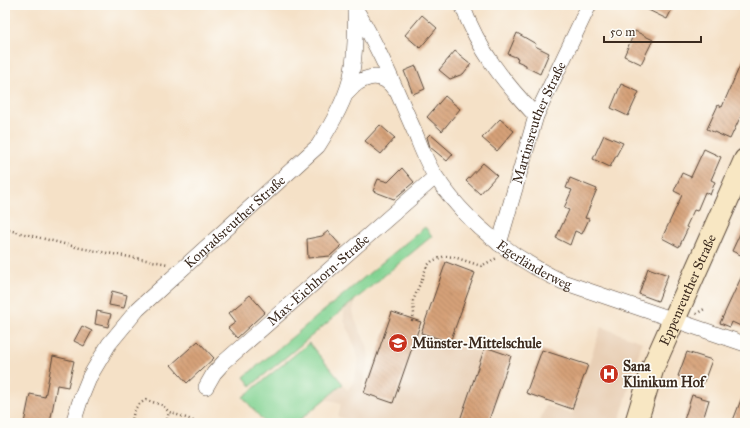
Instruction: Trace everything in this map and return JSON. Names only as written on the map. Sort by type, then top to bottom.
[{"type":"main road","name":"Eppenreuther Straße","points":[[636,423],[653,367],[745,160]]},
{"type":"street","points":[[462,5],[478,44],[501,76],[536,116]]},
{"type":"street","name":"Martinsreuther Straße","points":[[504,247],[536,116],[589,5]]},
{"type":"street","name":"Egerländerweg","points":[[354,7],[372,37],[435,177],[464,213],[504,247],[534,269],[563,282],[745,344]]},
{"type":"street","name":"Konradsreuther Straße","points":[[73,423],[90,376],[109,344],[138,309],[318,146],[336,118],[348,93],[354,63],[356,42],[354,7]]},
{"type":"street","name":"Egerländerweg","points":[[348,93],[356,83],[373,77],[386,79],[397,93]]},
{"type":"street","name":"Max-Eichhorn-Straße","points":[[206,388],[214,373],[224,362],[435,177]]},
{"type":"path","points":[[5,229],[80,248],[163,263],[174,266],[179,271]]},
{"type":"path","points":[[412,321],[414,314],[413,302],[427,266],[432,261],[445,256],[454,257],[481,266],[495,260],[504,247]]},
{"type":"path","points":[[132,423],[133,412],[137,405],[146,400],[162,405],[169,412],[192,420],[195,423]]},
{"type":"path","points":[[166,423],[169,412]]},
{"type":"shaded area","points":[[356,298],[353,310],[355,320],[367,345],[369,357],[363,384],[364,393],[393,403],[418,331],[483,354],[459,423],[358,423],[338,417],[341,403],[325,399],[343,384],[347,390],[352,384],[356,373],[359,360],[344,320],[344,308]]},
{"type":"shaded area","name":"Sana Klinikum Hof","points":[[601,327],[642,342],[619,423],[539,423],[546,405],[572,414]]},
{"type":"green space","points":[[425,227],[432,236],[251,386],[244,377]]},
{"type":"green space","points":[[309,343],[343,384],[296,423],[265,423],[243,397]]},
{"type":"building","points":[[638,5],[674,5],[667,19]]},
{"type":"building","points":[[422,15],[437,28],[420,48],[405,35]]},
{"type":"building","points":[[635,31],[653,40],[641,64],[624,56]]},
{"type":"building","points":[[517,33],[536,44],[535,46],[549,53],[540,74],[517,61],[518,58],[508,54]]},
{"type":"building","points":[[455,51],[471,64],[463,74],[450,79],[439,70]]},
{"type":"building","points":[[745,54],[745,107],[730,139],[707,129],[718,105],[722,107]]},
{"type":"building","points":[[416,66],[425,89],[413,94],[404,71]]},
{"type":"building","points":[[621,84],[639,92],[628,116],[611,108]]},
{"type":"building","points":[[445,96],[460,109],[442,131],[427,117]]},
{"type":"building","points":[[500,119],[514,131],[497,151],[482,138]]},
{"type":"building","points":[[380,125],[395,138],[381,154],[365,141]]},
{"type":"building","points":[[430,134],[453,154],[447,161],[430,147],[427,137]]},
{"type":"building","points":[[604,135],[623,143],[610,167],[593,159]]},
{"type":"building","points":[[704,149],[721,157],[711,180],[715,182],[710,195],[705,192],[697,211],[694,210],[686,227],[688,228],[679,247],[662,238],[682,195],[674,191],[682,173],[691,177]]},
{"type":"building","points":[[483,163],[497,175],[480,194],[466,181]]},
{"type":"building","points":[[402,168],[414,182],[394,199],[373,191],[378,179],[388,182]]},
{"type":"building","points":[[570,178],[597,189],[585,218],[589,219],[582,234],[575,231],[570,245],[556,238],[569,210],[564,208],[572,190],[566,188]]},
{"type":"building","points":[[745,223],[745,257],[732,251]]},
{"type":"building","points":[[328,231],[341,246],[330,256],[308,258],[307,239],[322,236]]},
{"type":"building","points":[[446,262],[475,273],[450,342],[421,333]]},
{"type":"building","points":[[648,268],[668,275],[658,301],[639,294]]},
{"type":"building","points":[[745,269],[745,328],[732,322],[730,327],[720,323]]},
{"type":"building","points":[[112,291],[127,295],[124,308],[109,305]]},
{"type":"building","points":[[250,295],[265,312],[237,338],[228,328],[236,322],[229,313]]},
{"type":"building","points":[[97,311],[111,314],[108,327],[95,324]]},
{"type":"building","points":[[392,312],[421,322],[393,403],[364,393]]},
{"type":"building","points":[[82,326],[92,331],[84,346],[74,341]]},
{"type":"building","points":[[198,341],[214,358],[187,383],[171,365]]},
{"type":"building","points":[[485,347],[511,356],[488,423],[459,423]]},
{"type":"building","points":[[542,350],[588,365],[572,409],[526,393]]},
{"type":"building","points":[[687,352],[712,360],[703,384],[678,376]]},
{"type":"building","points":[[53,356],[74,361],[68,387],[57,385],[50,423],[24,423],[30,394],[45,397]]},
{"type":"building","points":[[744,392],[745,423],[732,423]]},
{"type":"building","points":[[692,395],[709,400],[702,423],[683,423]]},
{"type":"place","name":"Münster-Mittelschule","points":[[398,343]]},
{"type":"place","name":"Sana Klinikum Hof","points":[[609,374]]}]
